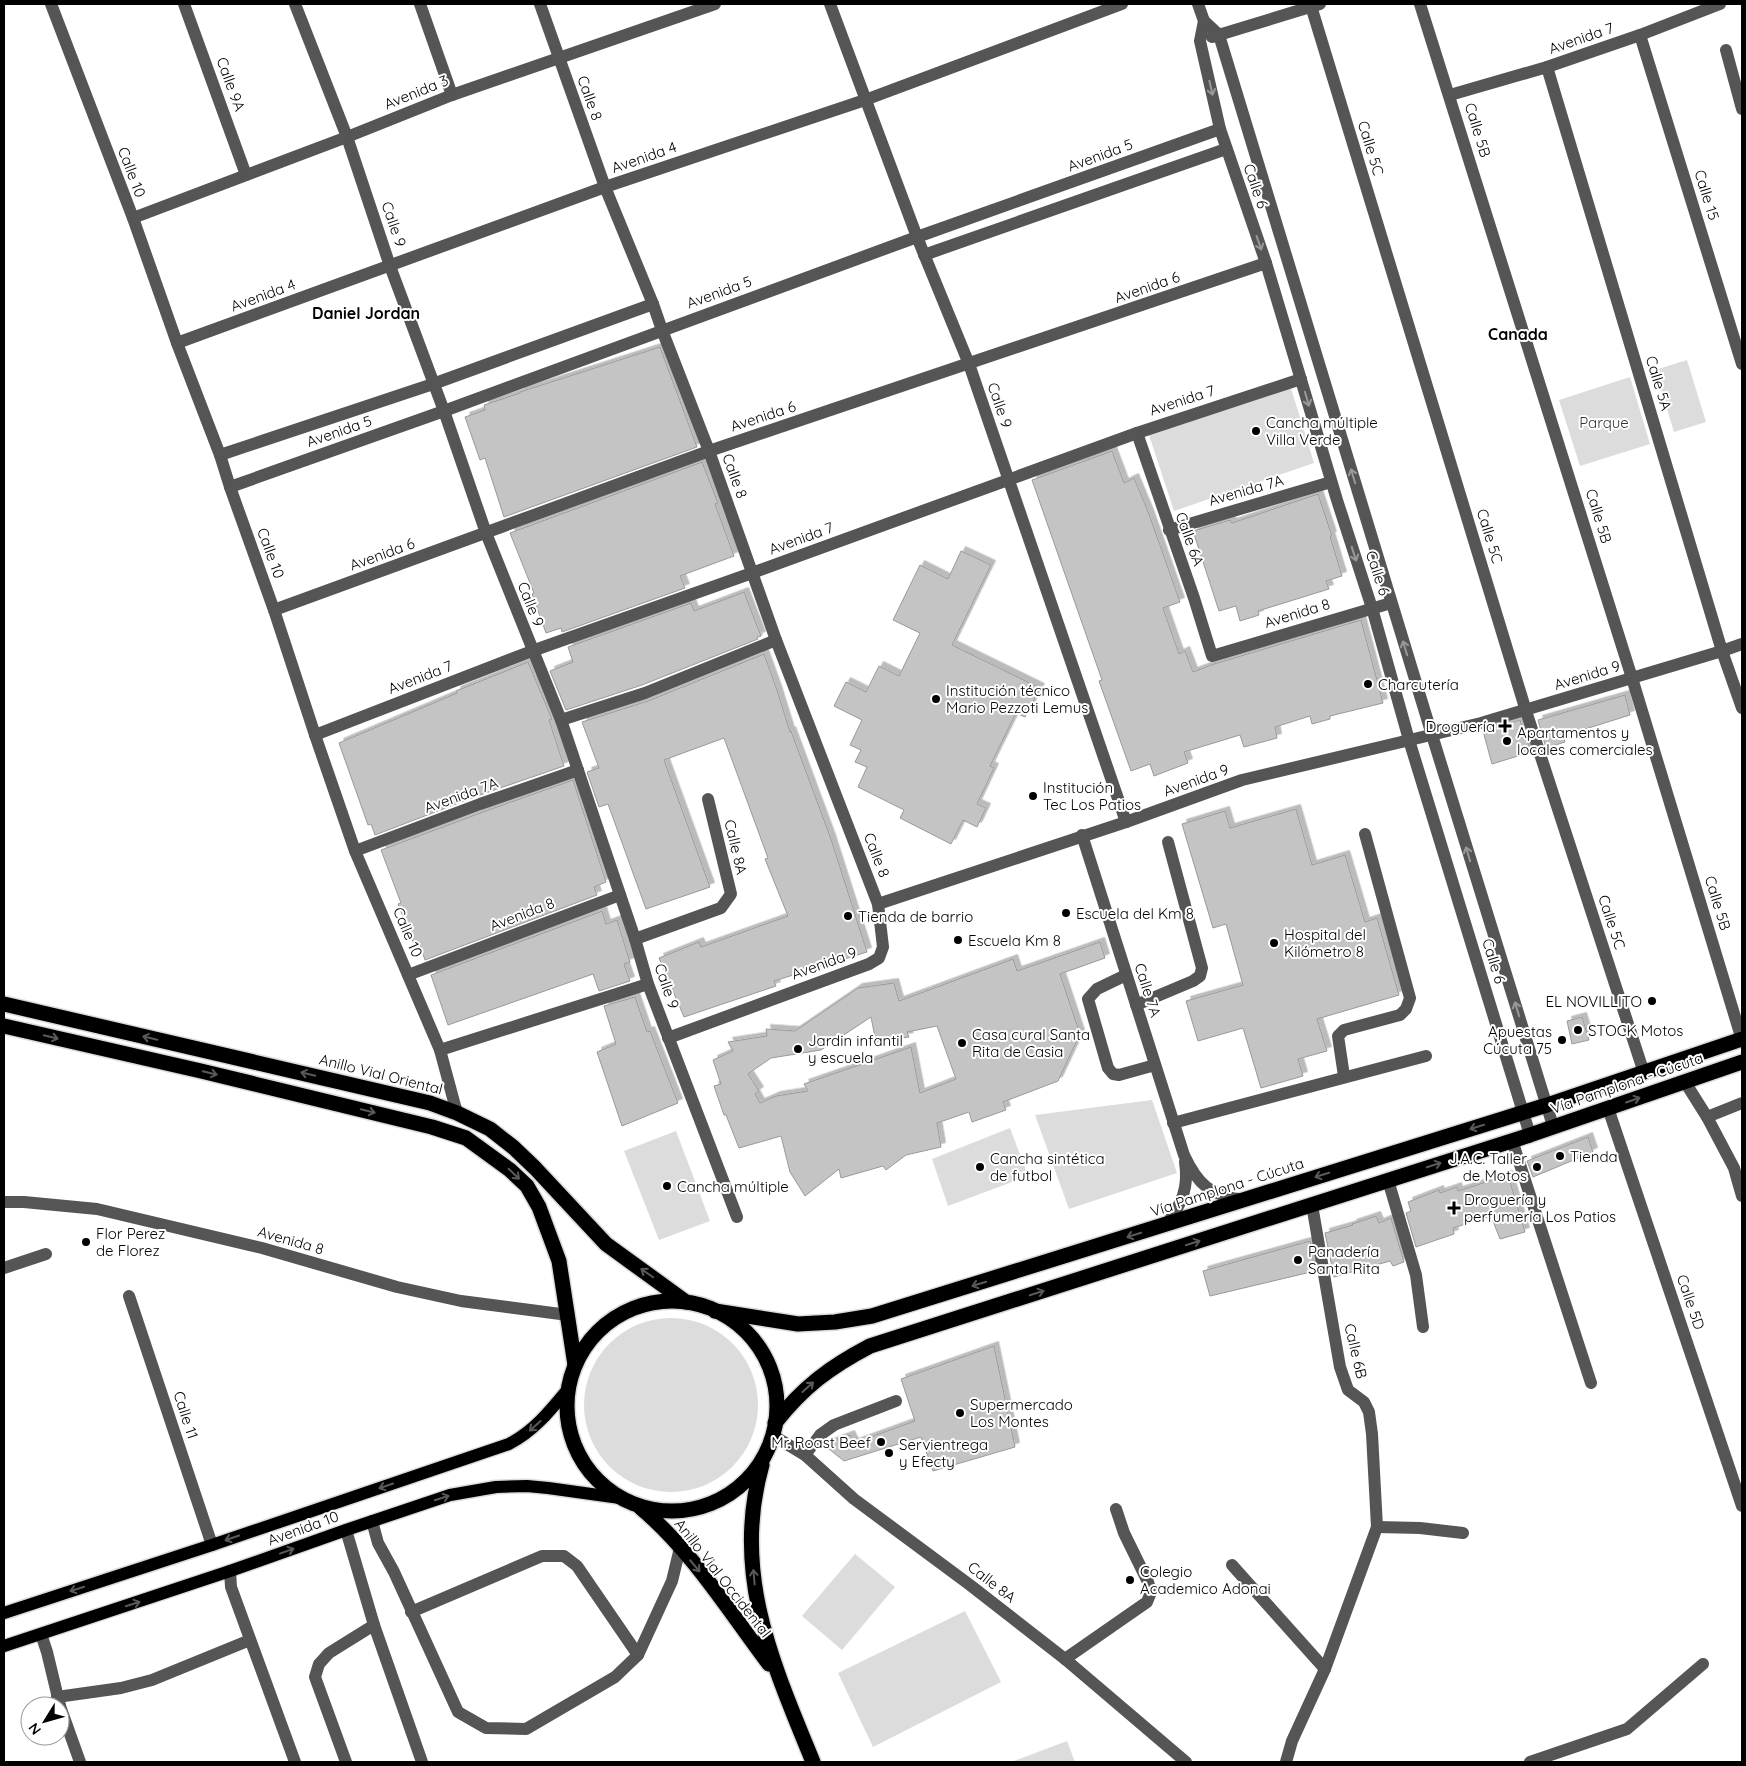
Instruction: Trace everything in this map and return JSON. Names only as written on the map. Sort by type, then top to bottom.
[{"type":"highway","name":"Anillo Vial Oriental","points":[[4,1004],[430,1103],[457,1113],[490,1129],[513,1147],[606,1244],[686,1302]]},
{"type":"highway","points":[[4,1026],[201,1071],[432,1127],[466,1138],[510,1170],[527,1186],[539,1206],[559,1261],[575,1365]]},
{"type":"highway","name":"Vía Pamplona - Cúcuta","points":[[715,1310],[798,1324],[835,1322],[872,1316],[1547,1105],[1742,1040]]},
{"type":"highway","name":"Vía Pamplona - Cúcuta","points":[[774,1429],[792,1402],[812,1383],[841,1362],[870,1346],[1530,1135],[1742,1062]]},
{"type":"highway","points":[[656,1302],[686,1302],[715,1310],[735,1322],[751,1338],[764,1357],[773,1378],[776,1401],[774,1429],[765,1455],[753,1473],[738,1488],[720,1500],[701,1507],[680,1511],[658,1510],[638,1506],[620,1498],[600,1482],[584,1463],[572,1440],[567,1415],[568,1390],[575,1365],[586,1345],[601,1328],[620,1314],[641,1305],[656,1302]]},
{"type":"highway","name":"Anillo Vial Occidental","points":[[765,1455],[757,1483],[751,1520],[755,1598],[765,1639],[777,1675],[813,1762]]},
{"type":"highway","name":"Anillo Vial Occidental","points":[[638,1506],[654,1519],[707,1580],[777,1675]]},
{"type":"main road","name":"Avenida 10","points":[[4,1613],[212,1545],[509,1444],[536,1426],[568,1390]]},
{"type":"main road","name":"Avenida 10","points":[[4,1646],[450,1495],[496,1486],[548,1488],[620,1498]]},
{"type":"street","name":"Calle 10","points":[[51,4],[220,455],[355,851],[440,1050],[457,1113]]},
{"type":"street","name":"Calle 9A","points":[[184,4],[246,175]]},
{"type":"street","name":"Calle 9","points":[[295,4],[347,137],[390,266],[486,533],[560,720],[620,894],[648,984],[737,1217]]},
{"type":"street","points":[[420,4],[452,95]]},
{"type":"street","name":"Calle 8","points":[[540,4],[605,187],[653,304],[709,451],[776,640],[878,904]]},
{"type":"street","name":"Avenida 3","points":[[132,218],[347,137],[452,95],[716,4]]},
{"type":"street","name":"Calle 9","points":[[830,4],[916,237],[969,364],[1126,822]]},
{"type":"street","name":"Avenida 4","points":[[177,343],[605,187],[865,100],[1119,4]]},
{"type":"street","points":[[1198,4],[1204,21],[1219,34]]},
{"type":"street","name":"Calle 5B","points":[[1420,4],[1632,678],[1742,1040]]},
{"type":"street","name":"Avenida 7","points":[[1450,95],[1547,67],[1640,35],[1720,4]]},
{"type":"street","points":[[1200,41],[1316,5]]},
{"type":"street","name":"Calle 5C","points":[[1316,5],[1526,711],[1644,1072]]},
{"type":"street","name":"Calle 6","points":[[1204,21],[1200,41],[1220,129],[1266,263],[1530,1135]]},
{"type":"street","name":"Calle 6","points":[[1219,34],[1391,603],[1553,1126]]},
{"type":"street","name":"Calle 15","points":[[1640,35],[1742,364]]},
{"type":"street","points":[[1726,50],[1742,110]]},
{"type":"street","name":"Calle 5A","points":[[1547,67],[1722,652],[1742,708]]},
{"type":"street","name":"Avenida 5","points":[[230,487],[444,412],[916,237],[1220,129]]},
{"type":"street","points":[[924,255],[1226,149]]},
{"type":"street","name":"Avenida 6","points":[[274,610],[709,451],[1266,263]]},
{"type":"street","name":"Avenida 5","points":[[220,455],[432,384],[653,304]]},
{"type":"street","name":"Avenida 7","points":[[314,735],[532,650],[752,573],[1137,432],[1301,379]]},
{"type":"street","name":"Calle 6A","points":[[1137,432],[1212,656]]},
{"type":"street","name":"Avenida 7A","points":[[1169,530],[1331,482]]},
{"type":"street","points":[[1337,500],[1358,495]]},
{"type":"street","name":"Avenida 8","points":[[1212,656],[1391,603]]},
{"type":"street","points":[[560,720],[645,693],[776,640]]},
{"type":"street","name":"Avenida 9","points":[[668,1038],[869,964],[879,958],[883,948],[878,904],[1126,822],[1242,780],[1526,711],[1722,652],[1742,644]]},
{"type":"street","name":"Avenida 7A","points":[[355,851],[480,804],[578,770]]},
{"type":"street","name":"Calle 8A","points":[[635,939],[721,908],[731,894],[708,799]]},
{"type":"street","points":[[1344,1076],[1338,1036],[1344,1030],[1400,1015],[1406,1009],[1410,998],[1365,834]]},
{"type":"street","name":"Calle 7A","points":[[1082,835],[1184,1155],[1192,1173],[1206,1188],[1224,1197],[1244,1200]]},
{"type":"street","points":[[1136,1005],[1193,981],[1200,976],[1202,968],[1168,842]]},
{"type":"street","name":"Avenida 8","points":[[408,975],[620,894]]},
{"type":"street","points":[[1126,975],[1097,989],[1088,999],[1108,1068],[1113,1074],[1118,1075],[1155,1066]]},
{"type":"street","points":[[440,1050],[648,984]]},
{"type":"street","points":[[1173,1123],[1344,1076],[1426,1056]]},
{"type":"street","points":[[1685,1082],[1707,1117],[1734,1168],[1742,1196]]},
{"type":"street","points":[[1707,1117],[1742,1103]]},
{"type":"street","name":"Calle 5D","points":[[1608,1108],[1742,1506]]},
{"type":"street","points":[[1512,1140],[1591,1383]]},
{"type":"street","name":"Calle 7A","points":[[1167,1224],[1178,1208],[1185,1191],[1184,1155]]},
{"type":"street","points":[[1388,1180],[1416,1276],[1423,1327]]},
{"type":"street","name":"Avenida 8","points":[[4,1202],[97,1209],[262,1248],[397,1287],[461,1302],[568,1315]]},
{"type":"street","name":"Calle 6B","points":[[1312,1205],[1340,1367],[1348,1390],[1364,1402],[1369,1412],[1377,1528]]},
{"type":"street","points":[[4,1268],[46,1254]]},
{"type":"street","name":"Calle 11","points":[[129,1296],[212,1545]]},
{"type":"street","points":[[805,1455],[820,1435],[834,1425],[896,1401]]},
{"type":"street","name":"Calle 8A","points":[[774,1429],[854,1499],[970,1585],[1065,1659],[1186,1762]]},
{"type":"street","points":[[1065,1659],[1147,1602],[1151,1592],[1124,1532],[1116,1509]]},
{"type":"street","points":[[372,1521],[378,1543],[394,1572],[458,1712],[486,1728],[526,1729],[615,1676],[638,1654],[672,1581],[680,1548]]},
{"type":"street","points":[[1286,1762],[1292,1741],[1325,1669],[1377,1528],[1420,1528],[1463,1533]]},
{"type":"street","points":[[346,1530],[374,1625],[422,1762]]},
{"type":"street","points":[[411,1612],[542,1556],[564,1556],[577,1566],[638,1654]]},
{"type":"street","points":[[1232,1565],[1325,1669]]},
{"type":"street","points":[[230,1571],[231,1587],[295,1762]]},
{"type":"street","points":[[346,1762],[315,1677],[319,1664],[328,1653],[374,1625]]},
{"type":"street","points":[[41,1634],[48,1652],[57,1696]]},
{"type":"street","points":[[70,1700],[152,1680],[250,1640]]},
{"type":"street","points":[[1530,1762],[1562,1757],[1627,1729],[1703,1664]]},
{"type":"street","points":[[70,1734],[80,1762]]},
{"type":"green space","points":[[1687,360],[1706,422],[1674,432],[1655,370]]},
{"type":"green space","name":"Parque","points":[[1630,377],[1650,444],[1580,466],[1559,400]]},
{"type":"green space","points":[[1290,385],[1314,463],[1174,511],[1148,432]]},
{"type":"green space","points":[[1152,1100],[1177,1173],[1069,1209],[1035,1115]]},
{"type":"green space","name":"Cancha sintética de futbol","points":[[1010,1128],[1028,1176],[948,1206],[932,1159]]},
{"type":"green space","name":"Cancha múltiple","points":[[676,1131],[710,1221],[659,1240],[624,1151]]},
{"type":"green space","points":[[680,1318],[704,1324],[719,1332],[733,1343],[744,1357],[752,1372],[757,1388],[757,1422],[752,1438],[744,1453],[733,1467],[719,1478],[704,1486],[688,1491],[662,1492],[638,1486],[623,1478],[609,1467],[598,1453],[590,1438],[585,1422],[584,1396],[590,1372],[598,1357],[609,1343],[623,1332],[638,1324],[654,1319]]},
{"type":"green space","points":[[855,1554],[895,1587],[842,1650],[802,1616]]},
{"type":"green space","points":[[965,1611],[1001,1682],[873,1747],[838,1673]]},
{"type":"green space","points":[[1067,1741],[1075,1762],[1011,1762]]},
{"type":"building","points":[[660,347],[697,447],[504,517],[485,458],[480,460],[465,417],[485,410],[484,405],[520,392]]},
{"type":"building","points":[[1112,451],[1124,483],[1134,478],[1149,514],[1180,602],[1163,608],[1179,654],[1185,651],[1193,672],[1361,620],[1383,703],[1330,716],[1330,719],[1312,724],[1310,716],[1275,727],[1277,738],[1244,747],[1240,735],[1184,752],[1188,763],[1154,776],[1150,764],[1131,771],[1099,681],[1102,680],[1032,480]]},
{"type":"building","points":[[702,462],[718,503],[715,504],[734,556],[680,576],[685,588],[562,632],[561,628],[546,633],[532,594],[534,593],[510,533]]},
{"type":"building","points":[[1318,494],[1332,536],[1330,536],[1342,576],[1326,581],[1329,589],[1258,611],[1259,615],[1240,621],[1236,606],[1219,611],[1193,531],[1230,520],[1232,523]]},
{"type":"building","name":"Institución técnico Mario Pezzoti Lemus","points":[[961,551],[991,565],[952,645],[1040,688],[1025,717],[1016,713],[990,766],[994,768],[977,804],[986,808],[977,827],[963,820],[951,844],[900,818],[904,810],[858,787],[867,767],[855,762],[861,750],[850,745],[862,720],[834,706],[846,682],[866,692],[879,666],[899,676],[920,633],[893,620],[920,565],[948,579]]},
{"type":"building","points":[[744,592],[761,636],[757,637],[758,639],[642,685],[566,710],[550,671],[573,662],[568,647],[691,603],[694,611]]},
{"type":"building","points":[[764,654],[790,732],[831,839],[867,952],[774,981],[776,986],[684,1017],[659,958],[699,942],[701,947],[788,916],[765,859],[768,858],[724,738],[664,760],[710,887],[646,909],[608,804],[599,807],[587,772],[599,768],[582,722],[648,701]]},
{"type":"building","points":[[528,662],[552,719],[549,720],[564,766],[477,796],[375,835],[371,824],[368,825],[339,743],[457,693],[456,691]]},
{"type":"building","points":[[1625,695],[1630,715],[1563,736],[1565,742],[1546,748],[1538,720]]},
{"type":"building","name":"Apartamentos y locales comerciales","points":[[1520,720],[1531,752],[1492,764],[1483,731]]},
{"type":"building","points":[[573,780],[606,882],[594,887],[597,895],[425,960],[419,942],[414,944],[398,904],[401,903],[381,850]]},
{"type":"building","name":"Hospital del Kilómetro 8","points":[[1296,809],[1312,865],[1345,855],[1365,922],[1377,918],[1399,995],[1317,1019],[1327,1051],[1298,1059],[1303,1076],[1261,1088],[1243,1028],[1198,1041],[1186,1001],[1243,985],[1226,924],[1213,928],[1182,824],[1225,811],[1230,828]]},
{"type":"building","points":[[602,911],[606,924],[617,920],[630,962],[624,964],[630,981],[599,991],[593,974],[448,1025],[431,975]]},
{"type":"building","points":[[1100,942],[1105,958],[1060,974],[1080,1034],[1058,1081],[1003,1102],[1006,1110],[972,1122],[969,1112],[937,1123],[941,1147],[906,1155],[886,1170],[883,1166],[841,1178],[839,1169],[805,1196],[790,1172],[781,1136],[739,1148],[726,1115],[724,1115],[714,1086],[721,1084],[713,1060],[733,1051],[728,1042],[767,1036],[766,1029],[795,1031],[858,988],[894,983],[899,1001],[1013,959],[1017,971]],"holes":[[[871,1017],[876,1042],[909,1037],[907,1032],[937,1026],[956,1079],[920,1093],[911,1047],[804,1084],[808,1091],[776,1096],[760,1103],[755,1094],[759,1091],[748,1074],[771,1058],[821,1050]]]},
{"type":"building","points":[[635,997],[647,1032],[650,1031],[678,1103],[622,1126],[597,1052],[616,1044],[604,1006]]},
{"type":"building","name":"STOCK Motos","points":[[1582,1017],[1589,1040],[1572,1044],[1567,1021]]},
{"type":"building","points":[[1588,1137],[1593,1152],[1533,1177],[1527,1161]]},
{"type":"building","points":[[1508,1175],[1525,1232],[1500,1239],[1491,1216],[1453,1228],[1454,1234],[1416,1247],[1406,1213],[1411,1211],[1408,1202],[1439,1190],[1440,1193],[1457,1187],[1458,1191]]},
{"type":"building","points":[[1376,1216],[1379,1223],[1391,1218],[1404,1262],[1393,1266],[1390,1261],[1334,1277],[1325,1233]]},
{"type":"building","points":[[1310,1241],[1315,1271],[1210,1296],[1203,1271]]},
{"type":"building","name":"Supermercado Los Montes","points":[[994,1346],[1015,1447],[933,1471],[921,1437],[844,1461],[824,1445],[850,1435],[854,1443],[915,1421],[901,1379]]},
{"type":"place","name":"Cancha múltiple Villa Verde","points":[[1256,431]]},
{"type":"place","name":"Charcutería","points":[[1368,684]]},
{"type":"place","name":"Institución técnico Mario Pezzoti Lemus","points":[[936,699]]},
{"type":"place","name":"Droguería","points":[[1505,726]]},
{"type":"place","name":"Apartamentos y locales comerciales","points":[[1507,741]]},
{"type":"place","name":"Institución Tec Los Patios","points":[[1033,796]]},
{"type":"place","name":"Escuela del Km 8","points":[[1066,913]]},
{"type":"place","name":"Tienda de barrio","points":[[848,916]]},
{"type":"place","name":"Escuela Km 8","points":[[958,940]]},
{"type":"place","name":"Hospital del Kilómetro 8","points":[[1274,943]]},
{"type":"place","name":"EL NOVILLITO","points":[[1652,1001]]},
{"type":"place","name":"STOCK Motos","points":[[1578,1030]]},
{"type":"place","name":"Apuestas Cúcuta 75","points":[[1562,1040]]},
{"type":"place","name":"Casa cural Santa Rita de Casia","points":[[962,1043]]},
{"type":"place","name":"Jardin infantil y escuela","points":[[798,1049]]},
{"type":"place","name":"Tienda","points":[[1560,1156]]},
{"type":"place","name":"Cancha sintética de futbol","points":[[980,1167]]},
{"type":"place","name":"J.A.C. Taller de Motos","points":[[1537,1167]]},
{"type":"place","name":"Cancha múltiple","points":[[667,1186]]},
{"type":"place","name":"Droguería y perfumería Los Patios","points":[[1454,1208]]},
{"type":"place","name":"Flor Perez de Florez","points":[[86,1242]]},
{"type":"place","name":"Panadería Santa Rita","points":[[1298,1260]]},
{"type":"place","name":"Supermercado Los Montes","points":[[960,1413]]},
{"type":"place","name":"Mr. Roast Beef","points":[[881,1442]]},
{"type":"place","name":"Servientrega y Efecty","points":[[889,1453]]},
{"type":"place","name":"Colegio Academico Adonai","points":[[1130,1580]]},
{"type":"district","name":"Daniel Jordan","points":[[366,313]]},
{"type":"district","name":"Canada","points":[[1518,334]]}]
